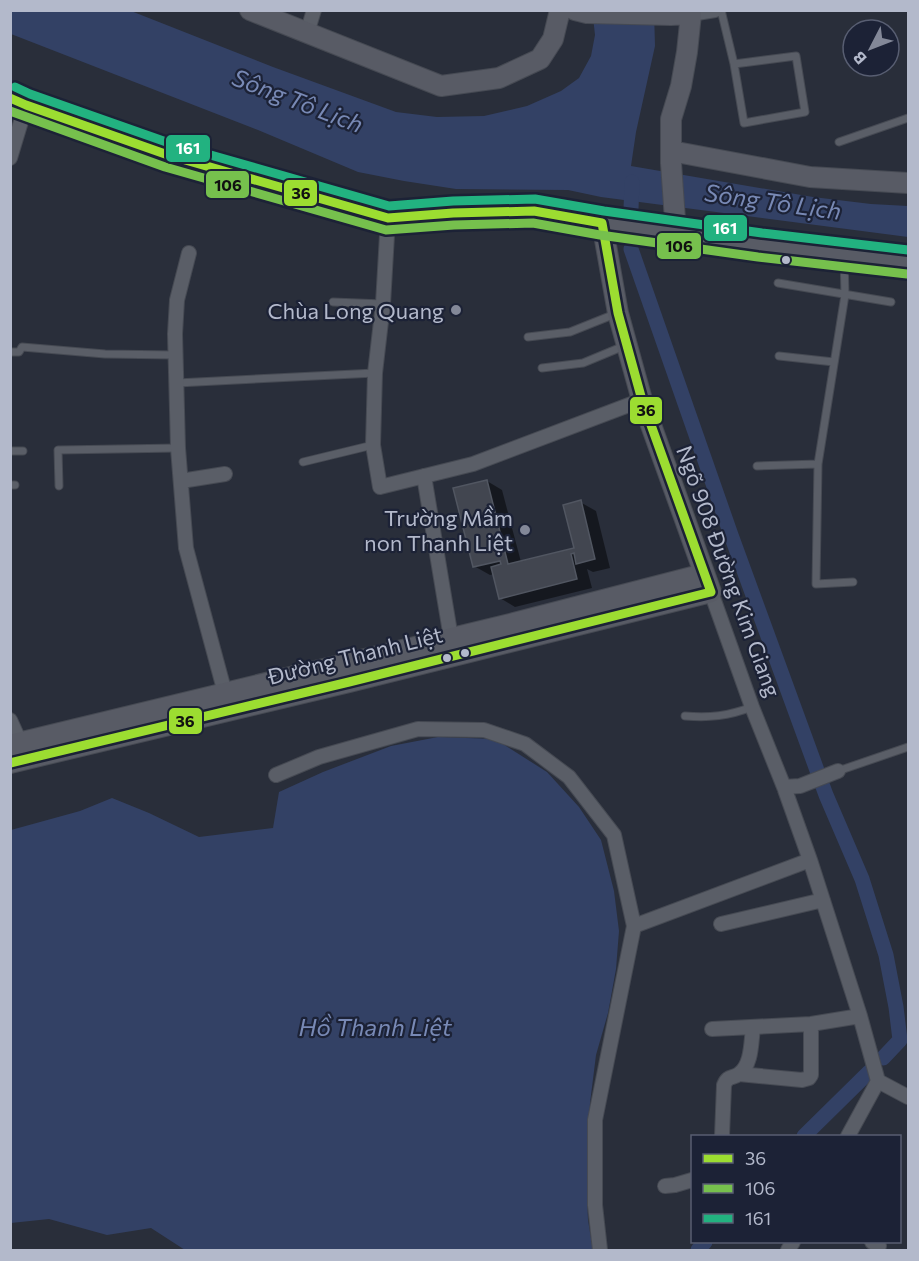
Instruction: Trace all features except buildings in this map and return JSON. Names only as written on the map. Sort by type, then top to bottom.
[{"type":"street","points":[[250,10],[441,86],[499,78],[540,59],[553,39],[560,10]]},
{"type":"street","points":[[307,33],[314,10]]},
{"type":"street","points":[[581,12],[671,15],[716,10]]},
{"type":"street","points":[[676,234],[671,119],[681,86],[691,12]]},
{"type":"street","points":[[10,158],[18,101],[168,155],[388,218],[453,213],[534,211],[676,234],[909,262]]},
{"type":"street","points":[[671,157],[810,177],[909,183]]},
{"type":"street","points":[[388,218],[383,304],[375,373],[373,445],[380,487],[472,464],[642,400]]},
{"type":"street","name":"Ngõ 908 Đường Kim Giang","points":[[602,223],[618,313],[642,400],[752,707],[810,860],[860,1016],[878,1081]]},
{"type":"street","points":[[189,253],[177,300],[175,355],[178,448],[186,548],[225,693]]},
{"type":"street","points":[[181,481],[225,474]]},
{"type":"street","points":[[424,476],[451,638]]},
{"type":"street","name":"Đường Thanh Liệt","points":[[16,743],[451,638],[708,583]]},
{"type":"street","name":"Đường Thanh Liệt","points":[[10,763],[338,684],[708,583]]},
{"type":"street","points":[[10,720],[16,743]]},
{"type":"street","points":[[276,775],[319,757],[418,729],[484,730],[525,744],[568,777],[614,835],[634,926],[595,1120],[595,1205],[600,1251]]},
{"type":"street","points":[[784,787],[800,786],[838,771]]},
{"type":"street","points":[[634,926],[810,860]]},
{"type":"street","points":[[721,924],[823,900]]},
{"type":"street","points":[[712,1029],[811,1024],[860,1016]]},
{"type":"street","points":[[722,1135],[724,1085],[729,1078],[739,1074],[802,1080],[809,1078],[811,1074],[811,1024]]},
{"type":"street","points":[[739,1074],[748,1062],[753,1028]]},
{"type":"street","points":[[849,1135],[878,1081],[909,1097]]},
{"type":"street","points":[[665,1186],[691,1181]]},
{"type":"lane","points":[[721,10],[734,64],[744,123],[805,112],[796,56],[734,64]]},
{"type":"lane","points":[[839,141],[909,118]]},
{"type":"lane","points":[[844,255],[845,295],[818,464],[816,584],[854,582]]},
{"type":"lane","points":[[778,283],[891,302]]},
{"type":"lane","points":[[333,302],[383,304]]},
{"type":"lane","points":[[528,337],[570,332],[618,313]]},
{"type":"lane","points":[[542,369],[583,363],[626,345]]},
{"type":"lane","points":[[10,352],[19,352],[22,347],[105,354],[175,355]]},
{"type":"lane","points":[[779,356],[834,362]]},
{"type":"lane","points":[[176,383],[375,373]]},
{"type":"lane","points":[[303,462],[373,445]]},
{"type":"lane","points":[[59,486],[58,450],[178,448]]},
{"type":"lane","points":[[10,451],[23,451]]},
{"type":"lane","points":[[757,466],[818,464]]},
{"type":"lane","points":[[685,716],[716,717],[752,707]]},
{"type":"lane","points":[[838,771],[909,747]]},
{"type":"water","name":"Sông Tô Lịch","points":[[10,11],[131,11],[396,112],[437,117],[484,116],[527,106],[561,91],[579,78],[591,56],[595,35],[593,17],[654,11],[655,46],[631,166],[813,197],[908,206],[908,237],[601,197],[568,190],[456,189],[358,172],[258,130],[11,34]]},
{"type":"water","name":"Hồ Thanh Liệt","points":[[438,737],[495,739],[547,772],[579,807],[601,840],[614,891],[619,931],[616,969],[608,1013],[596,1055],[590,1103],[587,1196],[592,1250],[185,1250],[151,1228],[107,1235],[49,1219],[11,1223],[11,830],[80,811],[112,798],[199,837],[273,828],[279,792],[391,746]]},
{"type":"waterway","points":[[631,209],[632,182]]},
{"type":"waterway","points":[[631,249],[731,535],[826,795],[862,879],[886,955],[900,1040],[883,1058]]},
{"type":"waterway","points":[[805,1135],[869,1072]]},
{"type":"waterway","points":[[698,1250],[704,1243]]},
{"type":"transit line","name":"161","points":[[15,87],[172,144],[389,206],[453,201],[535,199],[762,233],[908,250]]},
{"type":"transit line","name":"36","points":[[10,98],[168,155],[388,218],[453,213],[534,211],[602,223]]},
{"type":"transit line","name":"106","points":[[10,111],[165,167],[386,230],[533,223],[600,235],[758,257],[907,274]]},
{"type":"transit line","name":"36","points":[[602,223],[618,313],[642,400],[711,592]]},
{"type":"transit line","name":"36","points":[[10,763],[711,592]]},
{"type":"place","name":"Chùa Long Quang","points":[[456,310]]},
{"type":"place","name":"Trường Mầm non Thanh Liệt","points":[[525,530]]}]
